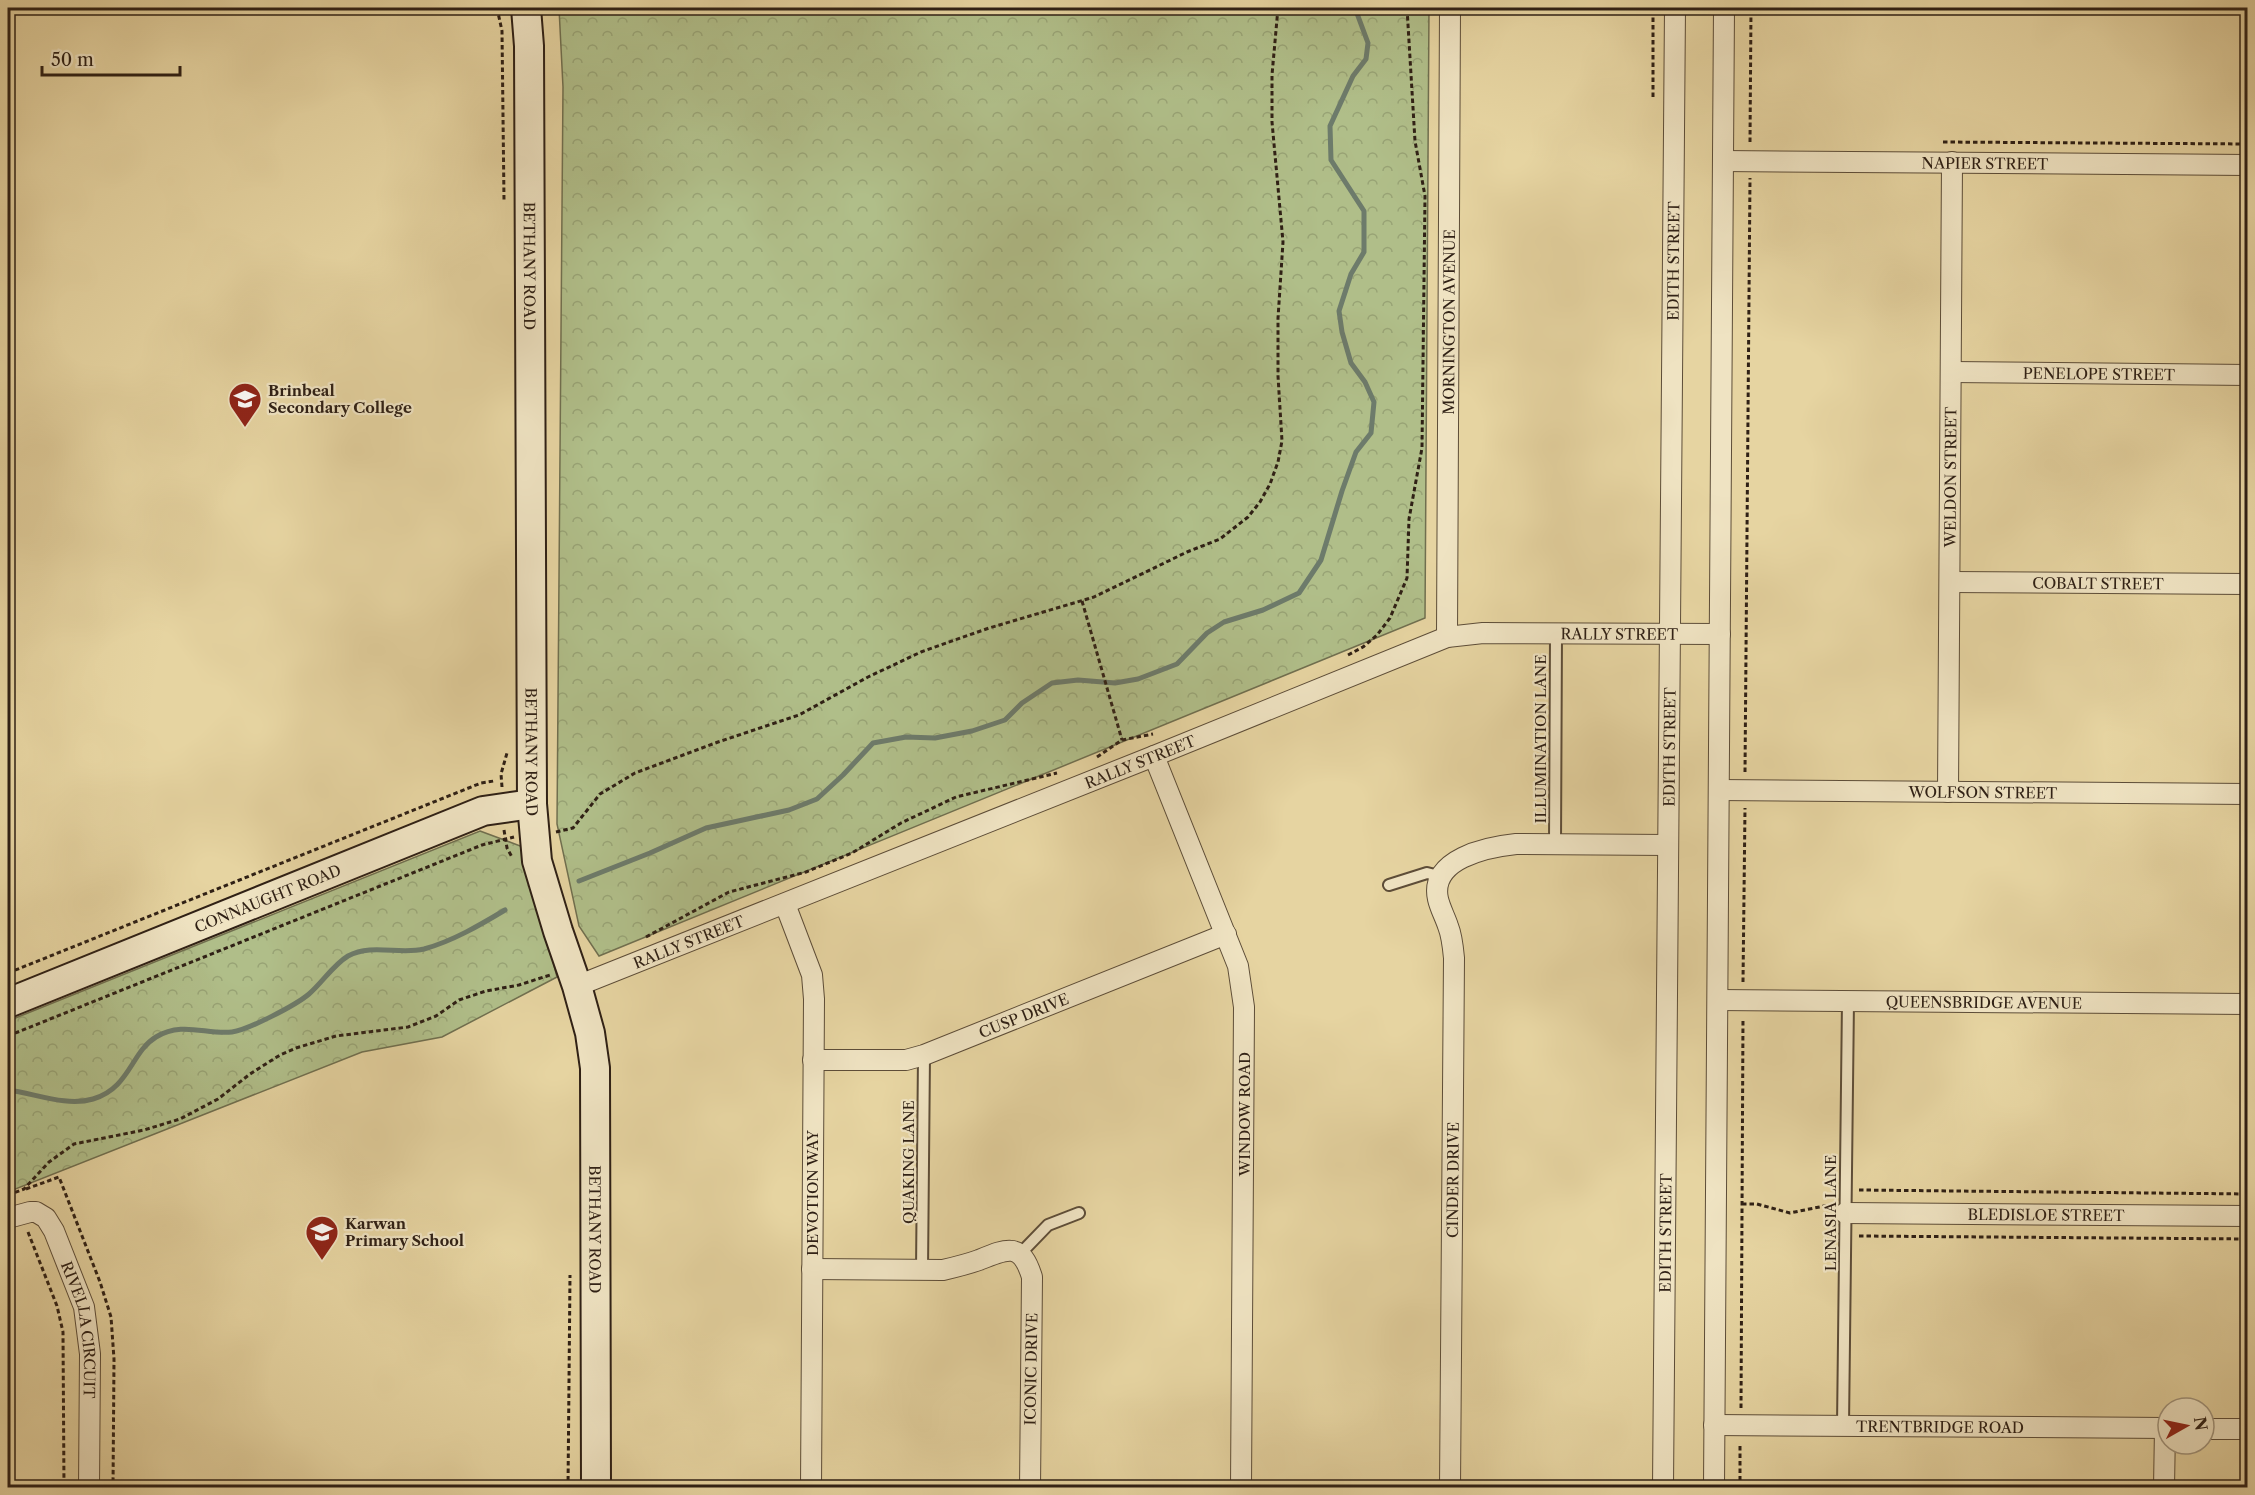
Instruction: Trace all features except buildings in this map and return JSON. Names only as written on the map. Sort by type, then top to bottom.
[{"type":"street","name":"BETHANY ROAD","points":[[525,8],[529,58],[532,804],[537,861],[590,1033],[594,1068],[596,1106],[596,1488]]},
{"type":"street","name":"MORNINGTON AVENUE","points":[[1447,637],[1450,8]]},
{"type":"street","name":"EDITH STREET","points":[[1664,1488],[1675,8]]},
{"type":"street","points":[[1714,1488],[1724,8]]},
{"type":"street","name":"NAPIER STREET","points":[[1723,160],[2247,165]]},
{"type":"street","name":"WELDON STREET","points":[[1948,792],[1952,162]]},
{"type":"street","name":"PENELOPE STREET","points":[[1951,372],[2247,375]]},
{"type":"street","name":"COBALT STREET","points":[[1950,582],[2247,584]]},
{"type":"street","name":"RALLY STREET","points":[[574,977],[784,904],[1447,637],[1483,633],[1720,634]]},
{"type":"street","name":"WINDOW ROAD","points":[[1154,756],[1239,966],[1244,1007],[1241,1488]]},
{"type":"street","name":"WOLFSON STREET","points":[[1719,790],[2247,794]]},
{"type":"street","name":"CONNAUGHT ROAD","points":[[8,1003],[483,811],[532,804]]},
{"type":"street","points":[[1439,876],[1446,867],[1495,846],[1668,844]]},
{"type":"street","name":"CINDER DRIVE","points":[[1439,876],[1438,899],[1452,937],[1454,958],[1450,1488]]},
{"type":"street","name":"DEVOTION WAY","points":[[784,904],[812,975],[814,999],[810,1488]]},
{"type":"street","name":"CUSP DRIVE","points":[[813,1060],[906,1060],[924,1055],[1226,933]]},
{"type":"street","name":"QUEENSBRIDGE AVENUE","points":[[1718,1000],[2247,1004]]},
{"type":"street","name":"BLEDISLOE STREET","points":[[1846,1202],[2247,1216]]},
{"type":"street","points":[[8,1218],[30,1212],[42,1215],[49,1222]]},
{"type":"street","name":"RIVELLA CIRCUIT","points":[[49,1222],[78,1290],[87,1323],[90,1353],[89,1488]]},
{"type":"street","points":[[812,1269],[943,1270],[1009,1249],[1020,1254]]},
{"type":"street","name":"ICONIC DRIVE","points":[[1020,1254],[1028,1263],[1032,1277],[1029,1488]]},
{"type":"street","name":"TRENTBRIDGE ROAD","points":[[1714,1425],[2156,1428]]},
{"type":"street","points":[[2216,1436],[2247,1429]]},
{"type":"street","points":[[2164,1488],[2165,1456]]},
{"type":"lane","name":"ILLUMINATION LANE","points":[[1555,844],[1556,633]]},
{"type":"lane","points":[[1389,885],[1427,873],[1439,876]]},
{"type":"lane","name":"LENASIA LANE","points":[[1844,1426],[1848,1000]]},
{"type":"lane","name":"QUAKING LANE","points":[[922,1270],[924,1055]]},
{"type":"lane","points":[[1020,1254],[1048,1225],[1079,1213]]},
{"type":"path","points":[[8,1036],[482,845],[505,838],[573,828],[600,794],[635,773],[718,742],[799,716],[868,676],[921,652],[989,628],[1082,602],[1235,530],[1260,502],[1278,462],[1282,441],[1278,376],[1278,318],[1283,242],[1272,122],[1272,75],[1278,8]]},
{"type":"path","points":[[1343,658],[1363,647],[1377,635],[1390,618],[1399,600],[1407,578],[1409,519],[1422,448],[1425,196],[1415,141],[1407,8]]},
{"type":"path","points":[[1653,8],[1653,97]]},
{"type":"path","points":[[1740,1488],[1751,8]]},
{"type":"path","points":[[1082,602],[1122,740]]},
{"type":"path","points":[[1090,761],[1122,740],[1156,734]]},
{"type":"path","points":[[639,940],[729,892],[806,872],[852,853],[909,818],[956,797],[1060,772]]},
{"type":"path","points":[[8,973],[470,788],[494,781]]},
{"type":"path","points":[[8,1195],[24,1189],[49,1162],[74,1144],[144,1130],[180,1119],[218,1099],[250,1074],[296,1048],[336,1036],[408,1027],[436,1016],[459,1000],[486,991],[574,977]]},
{"type":"path","points":[[1742,1204],[1757,1204],[1790,1213],[1846,1202],[2247,1194]]},
{"type":"path","points":[[64,1488],[63,1332],[57,1306],[27,1232],[73,1213]]},
{"type":"path","points":[[1845,1235],[2247,1239]]},
{"type":"green space","points":[[559,8],[1429,8],[1425,618],[599,956],[579,926],[557,824],[563,87]]},
{"type":"green space","points":[[480,831],[523,847],[557,977],[442,1037],[362,1052],[8,1192],[8,1021]]},
{"type":"waterway","points":[[579,881],[706,828],[789,810],[817,799],[873,743],[906,737],[935,738],[972,731],[1005,720],[1022,703],[1052,683],[1078,680],[1115,683],[1138,679],[1177,664],[1207,633],[1224,622],[1263,610],[1299,593],[1321,560],[1356,452],[1371,433],[1374,402],[1365,382],[1351,363],[1339,311],[1351,274],[1364,252],[1364,211],[1331,160],[1330,126],[1353,76],[1366,59],[1368,43],[1355,8]]},
{"type":"waterway","points":[[8,1090],[61,1100],[93,1099],[115,1087],[123,1079],[141,1051],[156,1037],[166,1032],[185,1029],[232,1032],[249,1027],[303,999],[337,964],[348,956],[366,950],[405,951],[435,946],[476,927],[505,910]]},
{"type":"place","name":"Brinbeal Secondary College","points":[[245,428]]},
{"type":"place","name":"Karwan Primary School","points":[[322,1261]]}]
